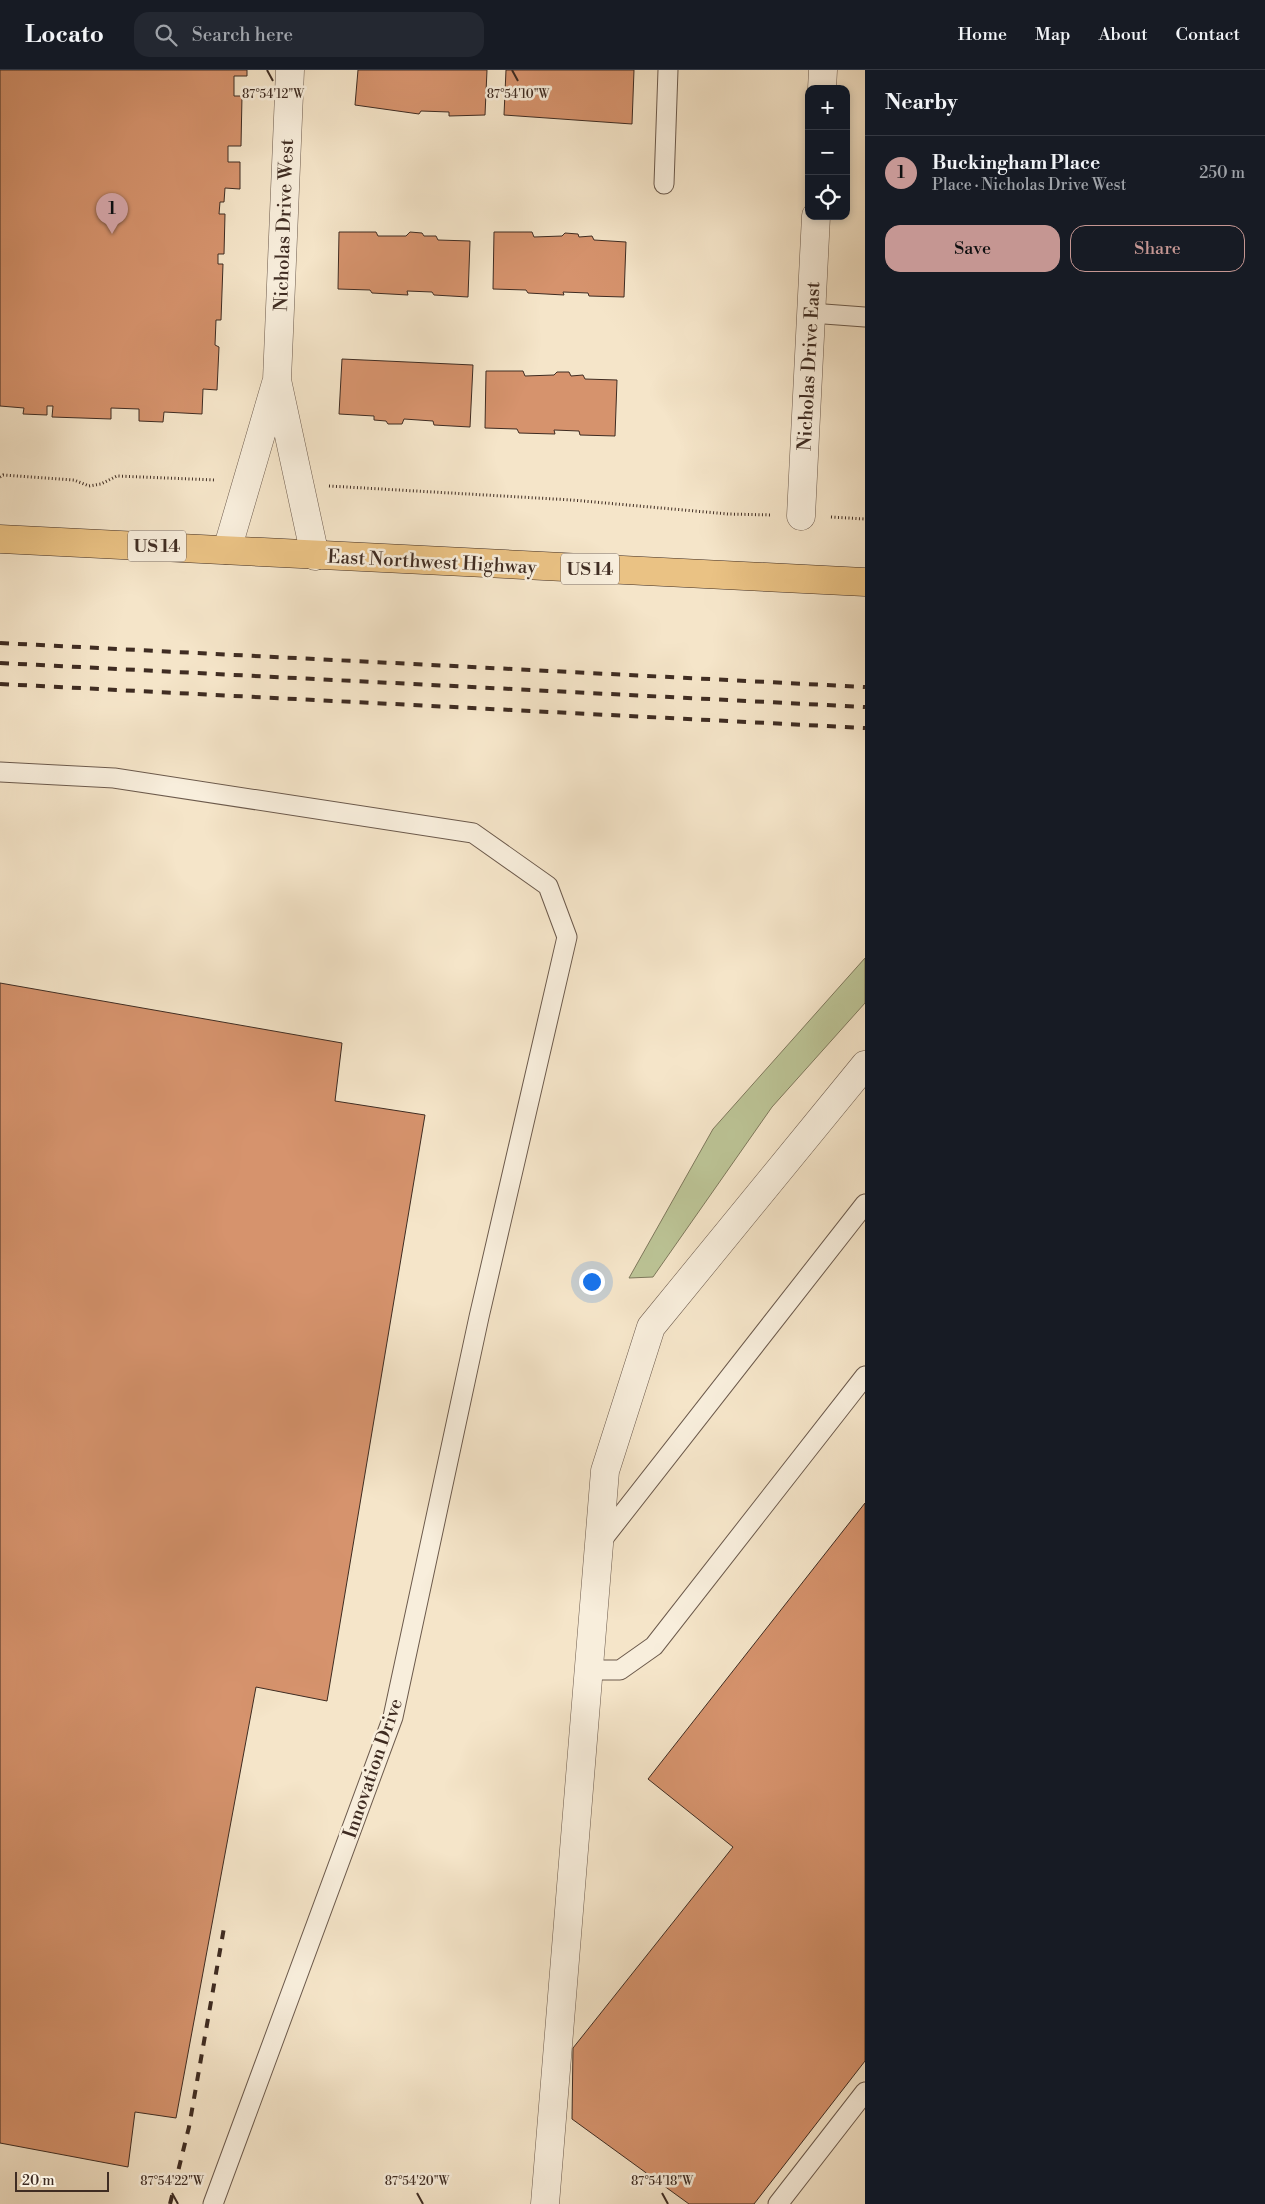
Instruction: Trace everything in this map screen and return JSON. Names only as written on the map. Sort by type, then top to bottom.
[{"type":"main road","name":"East Northwest Highway","points":[[0,540],[865,582]]},
{"type":"street","name":"Nicholas Drive West","points":[[227,550],[277,380],[290,70]]},
{"type":"street","points":[[822,85],[823,70]]},
{"type":"street","name":"Nicholas Drive East","points":[[801,516],[816,220]]},
{"type":"street","name":"Nicholas Drive West","points":[[277,380],[315,556]]},
{"type":"street","points":[[545,2204],[604,1471],[651,1327],[865,1065]]},
{"type":"lane","points":[[664,184],[668,70]]},
{"type":"lane","points":[[811,313],[865,317]]},
{"type":"lane","name":"Innovation Drive","points":[[0,772],[114,778],[474,833],[548,886],[567,937],[478,1317],[393,1717],[213,2204]]},
{"type":"lane","points":[[599,1545],[865,1204]]},
{"type":"lane","points":[[588,1670],[620,1670],[654,1646],[865,1376]]},
{"type":"lane","points":[[778,2204],[865,2092]]},
{"type":"path","points":[[0,477],[3,475],[74,480],[90,486],[101,484],[117,476],[247,482]]},
{"type":"path","points":[[300,484],[572,500],[728,514],[865,519]]},
{"type":"green space","points":[[865,958],[865,1003],[772,1107],[653,1277],[629,1278],[713,1129]]},
{"type":"building","points":[[0,70],[247,70],[247,76],[234,76],[234,96],[242,96],[241,146],[228,146],[228,162],[240,162],[240,189],[225,188],[224,202],[220,202],[219,214],[225,214],[224,254],[218,254],[218,264],[223,264],[221,320],[216,320],[215,345],[219,347],[217,390],[203,389],[202,414],[164,412],[163,422],[139,421],[139,409],[111,408],[111,419],[52,417],[53,406],[47,406],[47,415],[23,414],[24,408],[0,406]]},
{"type":"building","points":[[358,70],[487,70],[485,115],[449,116],[449,112],[421,111],[419,114],[355,105]]},
{"type":"building","points":[[506,70],[634,70],[632,124],[504,115]]},
{"type":"building","points":[[339,232],[376,232],[378,236],[406,236],[410,232],[422,233],[424,236],[436,236],[438,240],[470,241],[468,297],[434,295],[432,292],[407,291],[408,295],[372,293],[370,290],[338,289]]},
{"type":"building","points":[[494,232],[532,232],[534,237],[562,236],[565,233],[578,234],[579,237],[592,236],[594,240],[626,242],[624,297],[589,296],[588,293],[563,292],[564,295],[528,293],[526,290],[493,289]]},
{"type":"building","points":[[342,359],[473,365],[470,427],[434,425],[433,421],[404,419],[402,424],[388,424],[386,421],[374,420],[374,416],[339,414]]},
{"type":"building","points":[[486,371],[523,371],[525,376],[554,375],[557,372],[569,372],[571,376],[583,375],[585,379],[617,380],[615,436],[580,435],[579,431],[554,430],[555,434],[519,433],[517,429],[485,428]]},
{"type":"building","points":[[0,983],[342,1043],[335,1101],[425,1115],[327,1701],[256,1687],[176,2118],[135,2112],[128,2167],[0,2143]]},
{"type":"building","points":[[865,1503],[865,2061],[754,2204],[689,2204],[572,2119],[573,2048],[733,1847],[648,1779]]},
{"type":"railway","points":[[0,643],[865,687]]},
{"type":"railway","points":[[0,663],[865,707]]},
{"type":"railway","points":[[0,684],[865,728]]},
{"type":"railway","points":[[170,2204],[189,2127],[225,1922]]},
{"type":"place","name":"Buckingham Place","points":[[112,234]]}]
